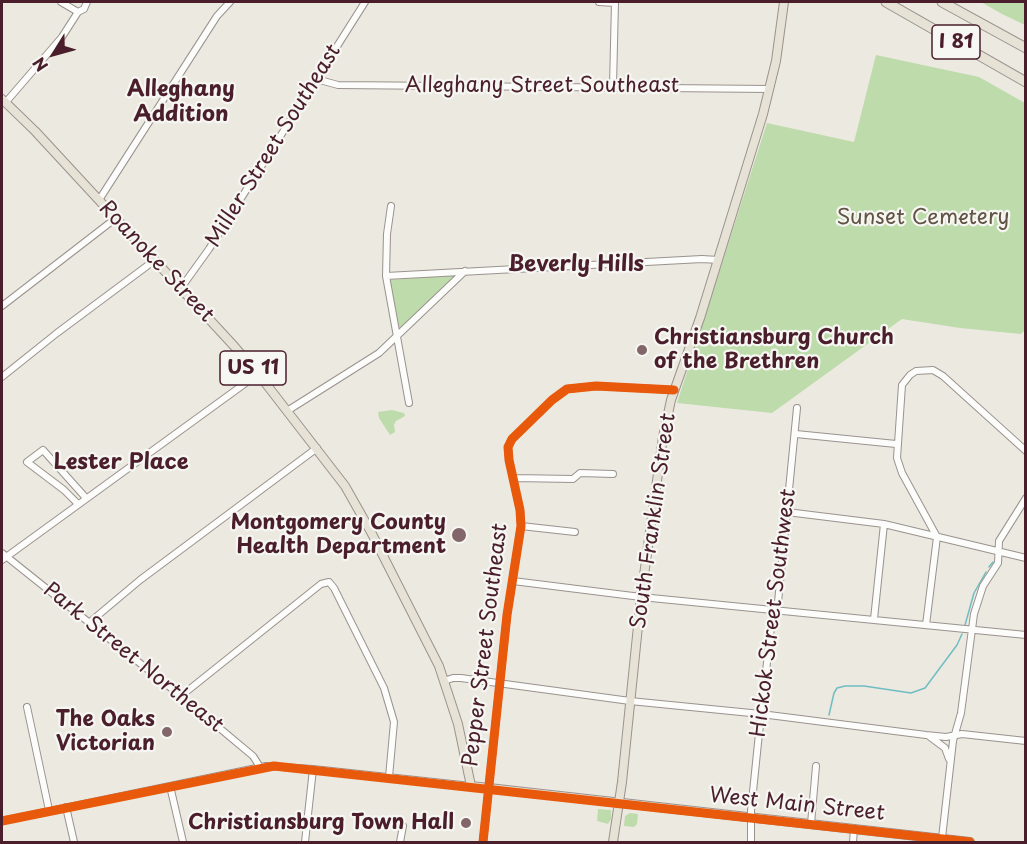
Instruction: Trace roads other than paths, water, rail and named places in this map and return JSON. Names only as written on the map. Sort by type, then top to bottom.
[{"type":"highway","name":"I 81","points":[[886,2],[1026,82]]},
{"type":"highway","name":"I 81","points":[[942,2],[1026,48]]},
{"type":"main road","name":"South Franklin Street","points":[[613,843],[620,803],[641,597],[663,437],[674,390],[718,260],[770,89],[784,2]]},
{"type":"main road","name":"Roanoke Street","points":[[4,101],[116,218],[258,374],[345,486],[361,512],[423,633],[444,681],[458,724],[471,786]]},
{"type":"main road","name":"West Main Street","points":[[471,786],[970,843]]},
{"type":"street","points":[[61,2],[78,12]]},
{"type":"street","points":[[78,2],[76,6],[78,12]]},
{"type":"street","points":[[4,101],[62,37],[87,2]]},
{"type":"street","points":[[99,200],[217,16],[230,2]]},
{"type":"street","name":"Miller Street Southeast","points":[[181,288],[209,249],[363,2]]},
{"type":"street","points":[[599,2],[615,2],[614,86]]},
{"type":"street","name":"Alleghany Street Southeast","points":[[316,79],[338,85],[770,89]]},
{"type":"street","points":[[391,206],[387,234],[386,276],[409,403]]},
{"type":"street","points":[[2,306],[116,218]]},
{"type":"street","points":[[2,376],[49,338],[155,260]]},
{"type":"street","points":[[386,276],[718,260]]},
{"type":"street","points":[[287,411],[366,363],[466,271]]},
{"type":"street","points":[[927,625],[937,537],[902,473],[897,458],[896,444],[902,385],[910,375],[924,369],[933,370],[943,376],[1026,451]]},
{"type":"street","points":[[3,556],[258,374]]},
{"type":"street","name":"Pepper Street Southeast","points":[[483,843],[507,615],[521,526],[508,447],[512,438],[561,391],[584,386],[674,390]]},
{"type":"street","name":"Hickok Street Southwest","points":[[751,843],[761,714],[773,609],[778,602],[797,408]]},
{"type":"street","points":[[796,434],[896,444]]},
{"type":"street","points":[[90,622],[140,580],[317,448]]},
{"type":"street","points":[[78,504],[64,490],[27,462],[43,450],[86,498]]},
{"type":"street","points":[[514,478],[573,479],[580,473],[613,474]]},
{"type":"street","points":[[942,838],[950,763],[961,713],[971,631],[978,600],[983,586],[998,563],[999,541],[1026,498]]},
{"type":"street","points":[[787,512],[884,524],[1026,558]]},
{"type":"street","points":[[874,619],[884,524]]},
{"type":"street","points":[[521,526],[575,532]]},
{"type":"street","name":"Park Street Northeast","points":[[3,556],[90,622],[181,696],[253,756],[260,767]]},
{"type":"street","points":[[513,581],[641,597],[1026,635]]},
{"type":"street","points":[[181,696],[321,584],[328,582],[334,588],[384,688],[394,722],[389,777]]},
{"type":"street","points":[[444,681],[461,678],[630,701],[761,714],[926,735],[946,737],[963,734],[1026,741]]},
{"type":"street","points":[[27,707],[49,810]]},
{"type":"street","points":[[926,735],[945,748],[950,763]]},
{"type":"street","points":[[811,825],[816,766]]},
{"type":"street","points":[[2,821],[260,767],[313,769],[471,786]]},
{"type":"street","points":[[305,843],[313,769]]},
{"type":"street","points":[[170,786],[183,843]]},
{"type":"street","points":[[66,807],[74,843]]},
{"type":"street","points":[[400,843],[403,826]]},
{"type":"street","points":[[853,843],[854,829]]},
{"type":"waterway","points":[[989,567],[993,562]]},
{"type":"waterway","points":[[965,625],[974,593],[986,572]]},
{"type":"waterway","points":[[829,715],[837,688],[864,686],[911,693],[925,688],[957,645],[962,634]]},
{"type":"place","name":"Christiansburg Church of the Brethren","points":[[642,350]]},
{"type":"place","name":"Montgomery County Health Department","points":[[459,535]]},
{"type":"place","name":"The Oaks Victorian","points":[[167,732]]},
{"type":"place","name":"Christiansburg Town Hall","points":[[466,823]]},
{"type":"district","name":"Alleghany Addition","points":[[181,102]]},
{"type":"district","name":"Beverly Hills","points":[[576,265]]},
{"type":"district","name":"Lester Place","points":[[121,463]]},
{"type":"park label","name":"Sunset Cemetery","points":[[923,218]]}]
